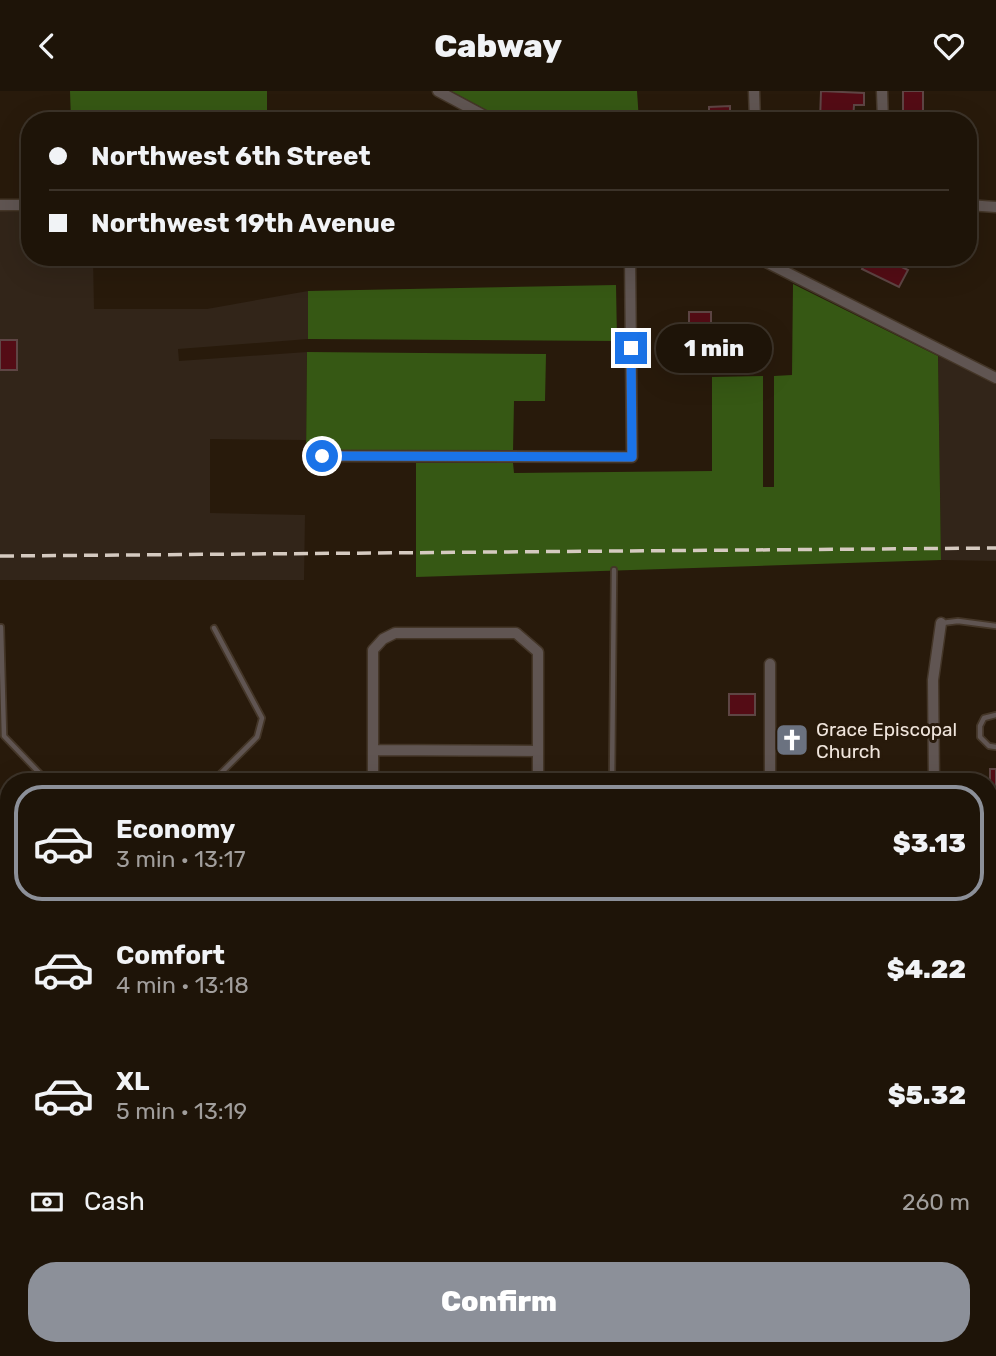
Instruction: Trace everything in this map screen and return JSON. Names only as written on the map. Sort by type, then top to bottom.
[{"type":"street","points":[[438,91],[477,112]]},
{"type":"street","points":[[754,91],[755,112]]},
{"type":"street","points":[[882,91],[883,112]]},
{"type":"street","points":[[0,205],[21,205]]},
{"type":"street","points":[[977,206],[996,207]]},
{"type":"street","points":[[322,456],[632,457],[630,266]]},
{"type":"street","points":[[774,266],[996,378]]},
{"type":"street","points":[[933,773],[933,680],[941,623]]},
{"type":"street","points":[[373,773],[373,650],[383,639],[395,633],[516,633],[528,641],[538,652],[538,773]]},
{"type":"street","points":[[770,664],[770,773]]},
{"type":"street","points":[[373,750],[538,751]]},
{"type":"lane","points":[[612,773],[614,571]]},
{"type":"lane","points":[[941,623],[958,621],[996,626]]},
{"type":"lane","points":[[1,627],[4,736],[39,773]]},
{"type":"lane","points":[[214,628],[262,718],[257,737],[221,773]]},
{"type":"lane","points":[[996,715],[984,718],[980,726],[980,737],[989,746],[996,747]]},
{"type":"shaded area","points":[[0,211],[21,212],[21,266],[93,266],[94,309],[207,309],[308,291],[308,339],[178,349],[179,361],[307,352],[306,440],[210,439],[210,513],[305,515],[304,580],[0,580]]},
{"type":"shaded area","points":[[938,356],[996,385],[996,561],[941,560]]},
{"type":"green space","points":[[70,91],[267,91],[267,112],[71,112]]},
{"type":"green space","points":[[451,91],[637,91],[638,112],[490,112]]},
{"type":"green space","points":[[793,284],[938,356],[941,560],[416,577],[416,463],[513,463],[514,473],[712,471],[712,377],[763,376],[763,487],[774,487],[774,376],[792,375]]},
{"type":"green space","points":[[616,285],[617,341],[308,339],[308,291]]},
{"type":"green space","points":[[307,352],[546,354],[545,401],[514,401],[513,451],[317,450],[316,458],[306,458]]},
{"type":"building","points":[[821,91],[864,93],[864,105],[854,105],[854,112],[820,112]]},
{"type":"building","points":[[903,91],[923,91],[923,112],[903,112]]},
{"type":"building","points":[[730,106],[730,112],[709,112],[709,107]]},
{"type":"building","points":[[864,266],[900,266],[908,270],[899,287],[862,269]]},
{"type":"building","points":[[689,312],[711,312],[711,349],[689,349]]},
{"type":"building","points":[[0,340],[17,340],[17,370],[0,370]]},
{"type":"building","points":[[729,694],[755,694],[755,715],[729,715]]},
{"type":"railway","points":[[0,556],[996,548]]},
{"type":"place","name":"Grace Episcopal Church","points":[[792,740]]},
{"type":"route","points":[[322,456],[632,457],[631,348]]}]
